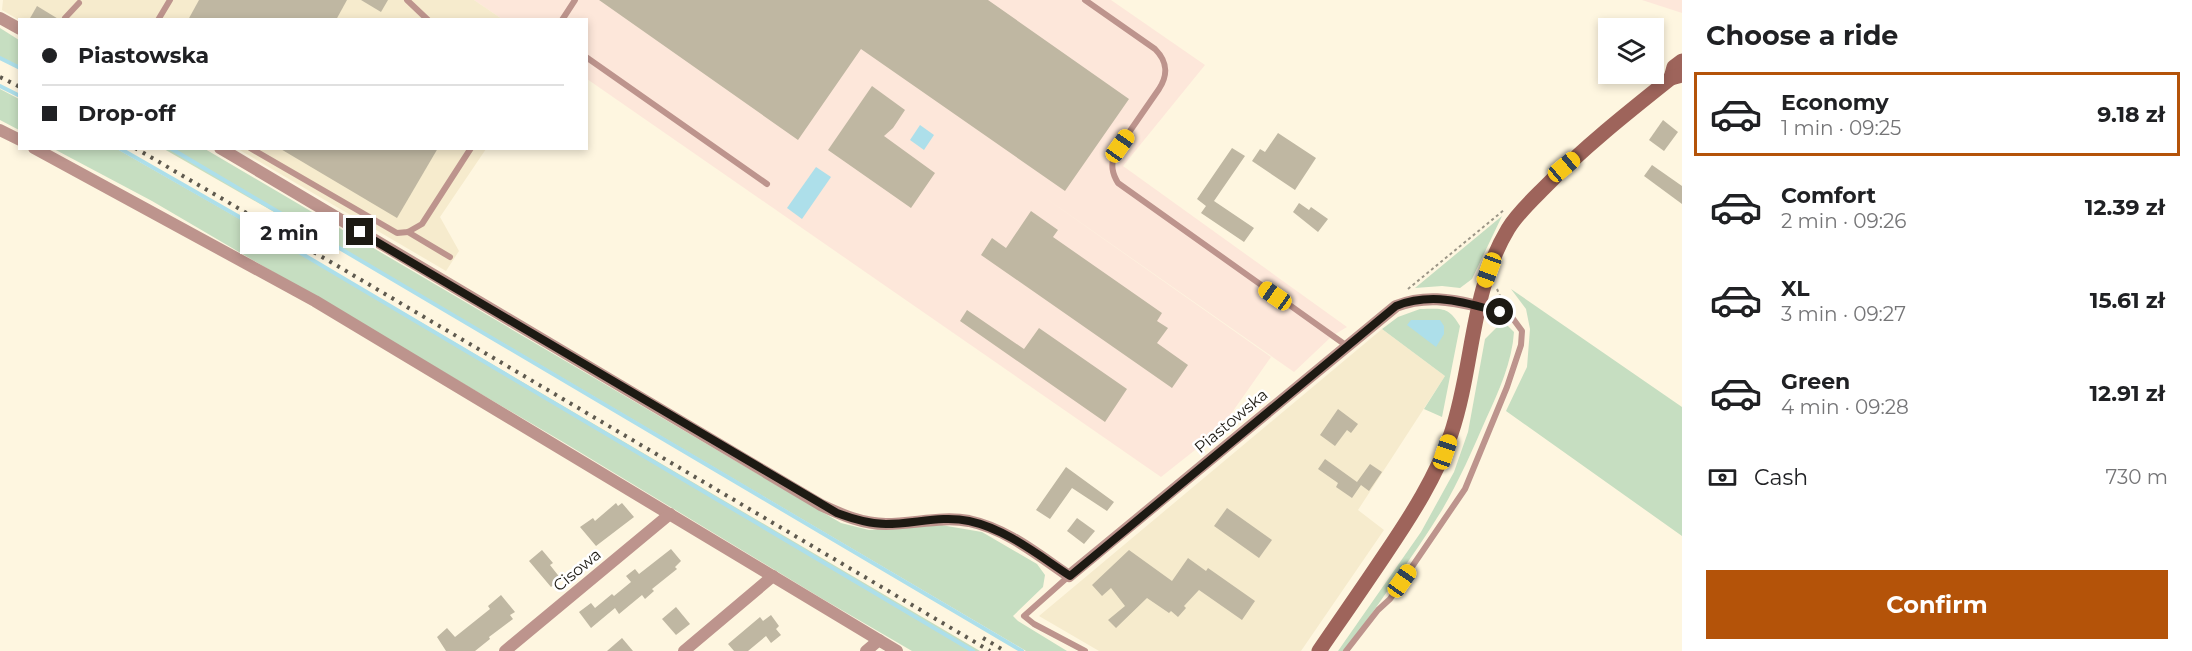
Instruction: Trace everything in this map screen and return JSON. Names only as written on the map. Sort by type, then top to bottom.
[{"type":"street","points":[[0,18],[18,28]]},
{"type":"street","points":[[1319,651],[1412,513],[1445,452],[1457,414],[1478,306],[1494,258],[1508,228],[1564,167],[1676,76],[1674,67],[1682,61]]},
{"type":"street","points":[[0,130],[18,139]]},
{"type":"street","points":[[38,150],[315,301],[897,651]]},
{"type":"street","points":[[223,150],[821,505],[852,519],[869,522],[886,524],[946,519],[986,526],[1005,534],[1070,576]]},
{"type":"street","name":"Piastowska","points":[[1070,576],[1391,310],[1409,301],[1445,299],[1478,306]]},
{"type":"street","name":"Cisowa","points":[[505,651],[670,514]]},
{"type":"street","points":[[684,651],[773,576]]},
{"type":"street","points":[[866,651],[879,640]]},
{"type":"lane","points":[[159,18],[170,0]]},
{"type":"lane","points":[[407,0],[426,18]]},
{"type":"lane","points":[[563,18],[575,0]]},
{"type":"lane","points":[[1085,0],[1155,49],[1160,54],[1166,68],[1163,83],[1114,154],[1111,164],[1118,183],[1348,346]]},
{"type":"lane","points":[[65,18],[79,3]]},
{"type":"lane","points":[[588,58],[767,184]]},
{"type":"lane","points":[[253,150],[388,230],[397,233],[408,232],[422,224],[470,150]]},
{"type":"lane","points":[[408,232],[450,257]]},
{"type":"lane","points":[[1346,651],[1378,610],[1390,599],[1464,489],[1507,387],[1521,345],[1522,331],[1518,322],[1511,316],[1478,306]]},
{"type":"lane","name":"Piastowska","points":[[1070,576],[1024,616],[1034,624],[1084,651]]},
{"type":"path","points":[[1409,301],[1406,292],[1408,289],[1507,207]]},
{"type":"path","points":[[1495,284],[1503,303],[1500,312]]},
{"type":"shaded area","points":[[3,0],[474,0],[501,18],[18,19],[2,10]]},
{"type":"shaded area","points":[[474,0],[1111,0],[1205,65],[1123,166],[1347,327],[1332,336],[1294,372],[1037,192],[1271,357],[1219,431],[1161,477],[588,80],[588,18],[501,18]]},
{"type":"shaded area","points":[[1642,0],[1682,0],[1682,13]]},
{"type":"shaded area","points":[[240,150],[485,150],[440,217],[459,251],[446,271]]},
{"type":"shaded area","points":[[1382,329],[1445,376],[1358,510],[1384,530],[1301,651],[1099,651],[1039,616]]},
{"type":"green space","points":[[0,28],[18,39],[18,67],[0,58]]},
{"type":"green space","points":[[0,89],[18,98],[18,129],[0,120]]},
{"type":"green space","points":[[56,150],[119,150],[405,313],[980,651],[912,651],[563,442],[152,201]]},
{"type":"green space","points":[[166,150],[207,150],[841,523],[869,530],[941,525],[982,532],[1037,564],[1045,575],[1043,587],[1013,616],[1067,651],[1026,651],[503,343]]},
{"type":"green space","points":[[1502,216],[1472,279],[1460,288],[1442,286],[1415,288]]},
{"type":"green space","points":[[1511,289],[1682,407],[1682,536],[1506,411],[1527,367],[1530,329],[1526,309]]},
{"type":"green space","points":[[1420,309],[1444,310],[1452,315],[1460,326],[1442,417],[1424,409],[1445,376],[1382,329],[1398,317]]},
{"type":"green space","points":[[1507,325],[1514,332],[1508,365],[1496,398],[1454,488],[1431,528],[1347,651],[1338,651],[1421,532],[1454,472],[1468,432],[1485,339],[1498,326]]},
{"type":"water","points":[[920,125],[934,135],[924,150],[910,140]]},
{"type":"water","points":[[816,167],[831,177],[802,219],[787,208]]},
{"type":"water","points":[[1411,320],[1440,320],[1444,326],[1444,334],[1436,347],[1407,325]]},
{"type":"building","points":[[199,0],[347,0],[337,18],[189,18]]},
{"type":"building","points":[[361,0],[388,0],[381,12]]},
{"type":"building","points":[[599,0],[988,0],[1129,99],[1065,191],[861,49],[798,140]]},
{"type":"building","points":[[37,6],[57,18],[30,18]]},
{"type":"building","points":[[872,86],[905,110],[893,128],[884,136],[935,173],[911,208],[828,150]]},
{"type":"building","points":[[1663,120],[1678,132],[1664,151],[1649,140]]},
{"type":"building","points":[[1278,133],[1316,158],[1295,190],[1252,161],[1260,149],[1265,152]]},
{"type":"building","points":[[1232,148],[1245,156],[1214,201],[1254,228],[1244,242],[1201,213],[1206,206],[1197,199]]},
{"type":"building","points":[[282,150],[437,150],[397,218]]},
{"type":"building","points":[[1652,165],[1682,186],[1682,204],[1644,176]]},
{"type":"building","points":[[1299,203],[1309,210],[1311,207],[1328,219],[1318,232],[1293,212]]},
{"type":"building","points":[[1031,211],[1058,230],[1053,237],[1162,313],[1157,321],[1168,328],[1157,343],[1188,365],[1172,388],[981,255],[992,238],[1006,248]]},
{"type":"building","points":[[967,310],[1024,349],[1039,328],[1127,389],[1105,422],[960,321]]},
{"type":"building","points":[[1338,409],[1358,424],[1351,433],[1347,430],[1335,446],[1320,435]]},
{"type":"building","points":[[1325,459],[1357,482],[1370,464],[1382,472],[1369,491],[1361,485],[1352,498],[1336,487],[1338,483],[1318,469]]},
{"type":"building","points":[[1066,467],[1114,502],[1107,511],[1072,488],[1050,519],[1036,510]]},
{"type":"building","points":[[616,503],[618,506],[622,503],[634,517],[596,546],[580,527],[593,518],[595,521]]},
{"type":"building","points":[[1227,508],[1272,540],[1259,558],[1214,526]]},
{"type":"building","points":[[1077,518],[1095,531],[1084,544],[1067,531]]},
{"type":"building","points":[[671,549],[681,561],[675,567],[677,569],[652,589],[654,591],[645,599],[642,595],[619,614],[615,608],[591,628],[579,612],[591,603],[595,608],[612,594],[614,596],[631,582],[626,576],[635,569],[639,574]]},
{"type":"building","points":[[542,550],[553,563],[550,565],[561,579],[551,587],[529,561]]},
{"type":"building","points":[[1129,550],[1172,581],[1188,558],[1206,571],[1208,568],[1255,601],[1242,620],[1199,590],[1184,606],[1186,608],[1178,617],[1147,598],[1116,628],[1108,620],[1125,606],[1111,588],[1102,596],[1092,585]]},
{"type":"building","points":[[501,595],[515,612],[510,615],[513,619],[475,651],[446,651],[437,637],[447,628],[455,637],[490,609],[488,606]]},
{"type":"building","points":[[676,607],[690,624],[676,635],[662,619]]},
{"type":"building","points":[[771,615],[779,626],[776,629],[781,635],[771,643],[766,636],[748,651],[734,651],[728,644],[760,617],[763,621]]},
{"type":"building","points":[[622,638],[633,651],[607,651]]},
{"type":"waterway","points":[[0,58],[18,67]]},
{"type":"waterway","points":[[0,86],[18,95]]},
{"type":"waterway","points":[[122,150],[250,223],[973,651]]},
{"type":"waterway","points":[[173,150],[1022,651]]},
{"type":"railway","points":[[0,77],[18,86]]},
{"type":"railway","points":[[138,150],[990,651]]},
{"type":"railway","points":[[983,638],[1005,651]]},
{"type":"route","points":[[360,232],[837,513],[852,519],[886,524],[946,519],[986,526],[1005,534],[1070,576],[1396,306],[1409,301],[1445,299],[1500,312]]}]
